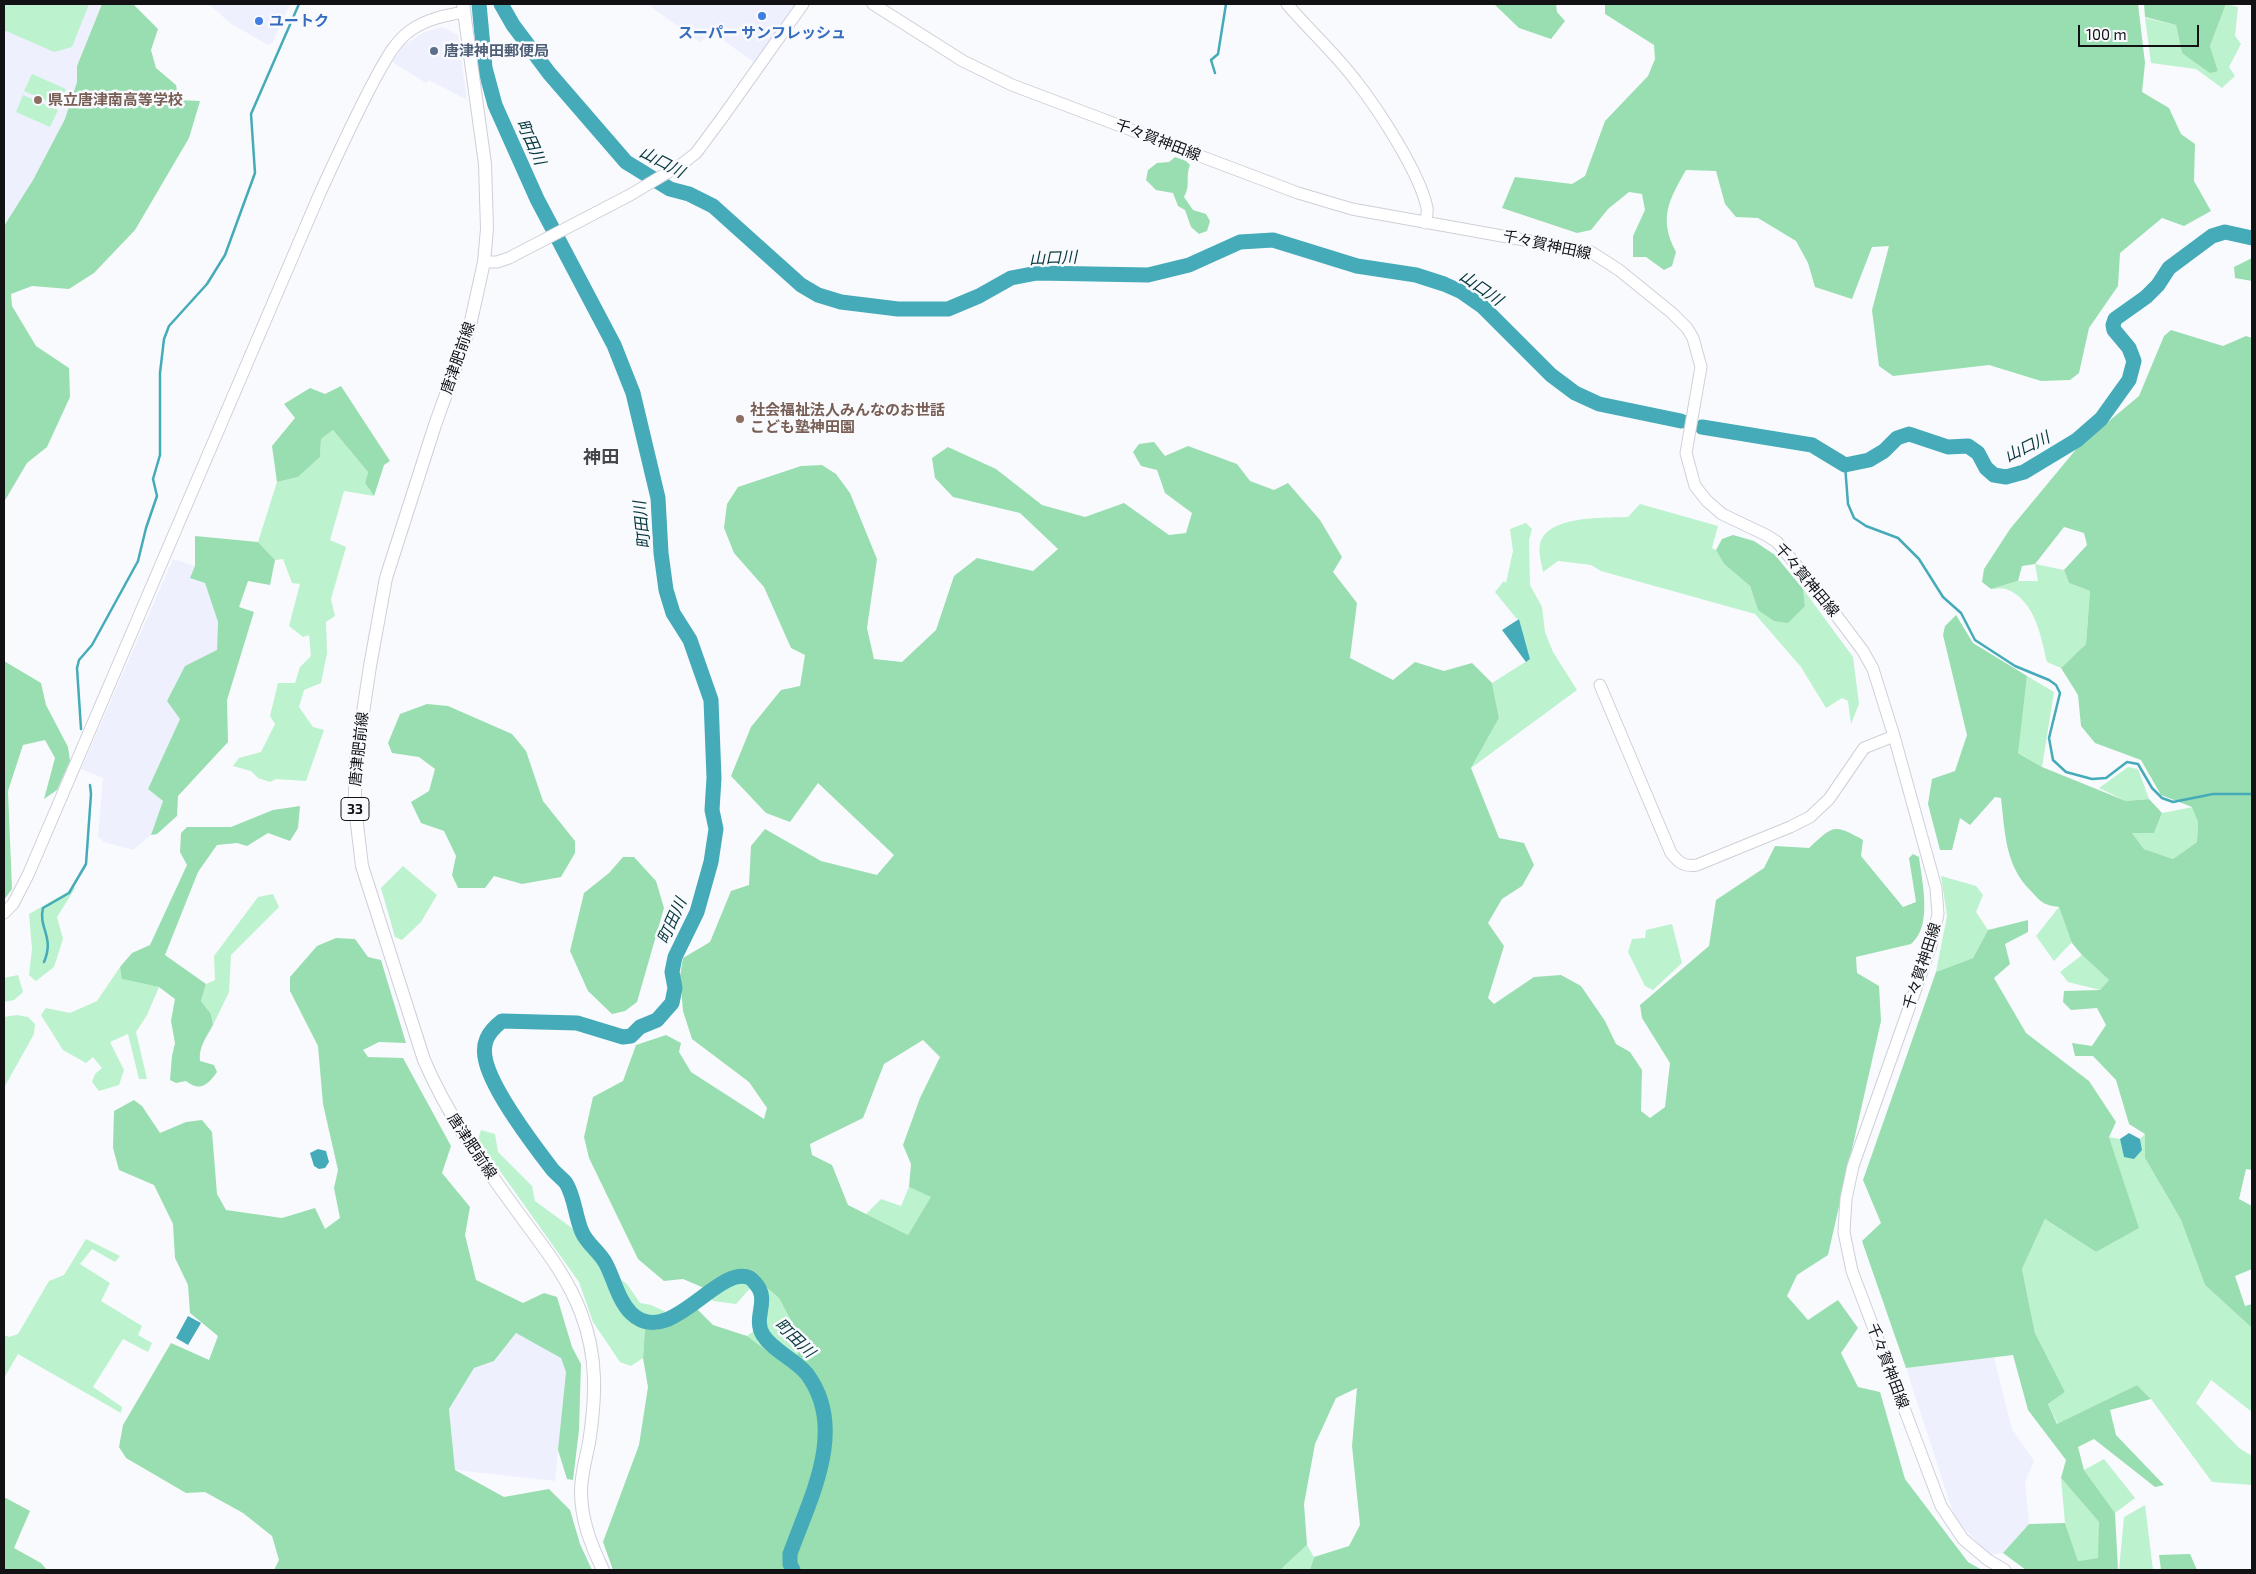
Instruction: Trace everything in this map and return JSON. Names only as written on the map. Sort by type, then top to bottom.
[{"type":"main road","points":[[484,262],[497,262],[509,258],[667,175],[696,153],[803,4]]},
{"type":"main road","name":"千々賀神田線","points":[[873,4],[963,61],[1012,85],[1298,193],[1352,209],[1591,252],[1619,270],[1684,324],[1696,344],[1701,367],[1686,452],[1695,486],[1707,501],[1722,514],[1777,542],[1818,591],[1863,650],[1873,668],[1894,736],[1936,888],[1938,914],[1932,946],[1853,1166],[1846,1199],[1844,1232],[1852,1271],[1941,1506],[1963,1539],[1988,1560],[2005,1570]]},
{"type":"main road","points":[[1286,4],[1355,79],[1373,104],[1411,168],[1428,210],[1425,223]]},
{"type":"main road","points":[[4,913],[12,904],[28,875],[309,220],[364,100],[390,51],[401,38],[422,23],[464,8]]},
{"type":"main road","name":"唐津肥前線","points":[[464,8],[485,164],[487,229],[484,262],[469,330],[429,442],[386,578],[355,766],[356,823],[368,884],[424,1060],[434,1082],[458,1128],[553,1261],[581,1312],[594,1360],[596,1383],[581,1490],[582,1506],[590,1541],[604,1570]]},
{"type":"main road","points":[[1600,685],[1671,853],[1683,865],[1697,865],[1810,817],[1829,799],[1864,748],[1894,736]]},
{"type":"shaded area","name":"県立唐津南高等学校","points":[[4,4],[102,4],[77,66],[77,82],[65,119],[33,180],[4,226]]},
{"type":"shaded area","points":[[209,4],[290,4],[273,42],[268,45],[230,23]]},
{"type":"shaded area","points":[[654,4],[796,4],[755,63],[710,31],[701,43],[651,7]]},
{"type":"shaded area","points":[[442,27],[458,35],[467,100],[429,80],[426,83],[392,62],[403,46],[424,32]]},
{"type":"shaded area","points":[[173,559],[195,566],[205,583],[218,622],[217,651],[185,666],[180,719],[148,789],[163,801],[151,835],[133,850],[104,842],[98,836],[103,778],[81,769]]},
{"type":"shaded area","points":[[516,1333],[561,1357],[566,1372],[555,1481],[455,1470],[449,1409],[474,1368],[495,1361]]},
{"type":"shaded area","points":[[1994,1357],[2012,1429],[2034,1461],[2025,1482],[2029,1524],[2003,1553],[1990,1555],[1955,1519],[1906,1368]]},
{"type":"green space","points":[[4,4],[89,4],[72,47],[54,52],[4,30]]},
{"type":"green space","points":[[102,4],[133,4],[158,29],[151,50],[156,68],[176,85],[179,100],[200,101],[189,138],[135,230],[94,273],[69,289],[32,286],[11,294],[12,306],[36,346],[69,368],[70,397],[47,447],[27,463],[4,502],[4,226],[33,180],[65,119],[77,82],[77,66]]},
{"type":"green space","points":[[1494,4],[1556,4],[1557,12],[1565,21],[1551,39],[1519,28]]},
{"type":"green space","points":[[1605,4],[2138,4],[2145,63],[2142,92],[2169,108],[2181,134],[2195,144],[2194,181],[2211,211],[2184,226],[2162,218],[2120,253],[2118,286],[2089,328],[2079,373],[2070,380],[2041,381],[1989,365],[1893,376],[1879,366],[1872,310],[1889,246],[1872,247],[1852,299],[1815,287],[1808,263],[1796,241],[1758,218],[1736,217],[1725,204],[1716,171],[1686,170],[1680,181],[1671,200],[1667,219],[1671,240],[1676,252],[1672,266],[1664,270],[1646,257],[1633,257],[1633,236],[1645,210],[1642,194],[1629,192],[1608,209],[1591,230],[1577,233],[1502,208],[1515,177],[1572,184],[1585,176],[1605,121],[1648,76],[1655,59],[1654,45],[1605,14]]},
{"type":"green space","points":[[2144,4],[2226,4],[2210,46],[2218,71],[2210,73],[2182,53],[2176,25],[2145,17]]},
{"type":"green space","points":[[2226,4],[2238,7],[2235,36],[2241,44],[2229,67],[2235,76],[2222,88],[2196,69],[2151,63],[2145,18],[2176,25],[2182,53],[2218,71],[2210,46]]},
{"type":"green space","points":[[32,74],[66,89],[59,106],[24,91]]},
{"type":"green space","points":[[23,95],[58,110],[50,127],[16,112]]},
{"type":"green space","points":[[1175,157],[1186,161],[1190,165],[1184,197],[1193,210],[1206,214],[1210,221],[1207,231],[1199,234],[1191,227],[1185,210],[1178,206],[1173,193],[1156,190],[1146,180],[1148,170],[1157,163],[1169,162]]},
{"type":"green space","points":[[2252,258],[2252,281],[2235,278],[2234,267]]},
{"type":"green space","points":[[2171,330],[2223,346],[2246,336],[2252,338],[2252,1170],[2246,1169],[2239,1199],[2252,1206],[2252,1269],[2235,1276],[2245,1306],[2252,1304],[2252,1328],[2205,1285],[2181,1220],[2145,1158],[2145,1134],[2129,1124],[2116,1080],[2093,1056],[2075,1056],[2072,1043],[2092,1046],[2106,1025],[2097,1008],[2071,1010],[2063,1002],[2064,991],[2100,990],[2109,980],[2072,943],[2059,907],[2046,904],[2040,900],[2015,870],[2005,835],[2001,798],[1995,797],[1970,825],[1960,818],[1952,850],[1940,850],[1928,804],[1932,779],[1955,771],[1967,735],[1943,635],[1945,626],[1956,615],[1973,643],[2027,676],[2018,753],[2042,767],[2126,801],[2149,799],[2162,813],[2154,833],[2132,833],[2144,849],[2173,859],[2197,842],[2198,822],[2192,807],[2161,795],[2141,760],[2095,743],[2081,726],[2078,695],[2061,668],[2086,644],[2090,591],[2069,583],[2064,570],[2087,545],[2084,533],[2064,527],[2035,564],[2022,566],[2018,581],[1991,589],[1982,582],[1984,569],[2010,529],[2078,447],[2139,396],[2164,336]]},
{"type":"green space","points":[[341,386],[390,461],[384,465],[374,496],[365,483],[368,472],[333,430],[321,439],[320,457],[298,477],[277,482],[272,446],[295,418],[284,404],[310,388],[325,394]]},
{"type":"green space","points":[[333,430],[368,472],[365,483],[374,496],[344,491],[330,540],[346,547],[331,599],[335,616],[326,622],[327,653],[321,683],[304,690],[299,707],[313,727],[324,730],[306,781],[276,779],[270,782],[258,778],[251,771],[233,766],[239,758],[261,752],[275,724],[270,716],[278,683],[295,683],[300,667],[311,656],[309,635],[303,637],[289,626],[300,584],[292,583],[283,559],[275,560],[258,542],[277,482],[298,477],[320,457],[321,439]]},
{"type":"green space","points":[[1154,442],[1165,456],[1188,446],[1237,464],[1250,481],[1274,490],[1288,483],[1320,520],[1342,557],[1333,572],[1357,603],[1350,658],[1393,680],[1415,662],[1444,671],[1472,663],[1492,683],[1499,718],[1471,768],[1499,838],[1524,843],[1534,865],[1522,886],[1502,899],[1488,923],[1504,946],[1488,998],[1494,1004],[1534,977],[1561,975],[1581,986],[1605,1021],[1616,1044],[1630,1052],[1642,1070],[1641,1111],[1650,1118],[1665,1107],[1670,1063],[1642,1018],[1640,1005],[1709,946],[1716,900],[1764,868],[1775,846],[1809,848],[1829,831],[1839,829],[1863,840],[1861,856],[1903,907],[1916,902],[1909,858],[1913,854],[1919,857],[1924,891],[1924,915],[1918,936],[1911,944],[1856,957],[1857,973],[1879,986],[1881,1021],[1828,1255],[1797,1275],[1787,1296],[1808,1320],[1838,1300],[1858,1328],[1841,1353],[1858,1387],[1880,1392],[1905,1479],[1968,1562],[1982,1570],[1310,1570],[1314,1557],[1349,1546],[1360,1525],[1352,1446],[1357,1388],[1336,1398],[1315,1444],[1304,1504],[1307,1545],[1280,1570],[613,1570],[603,1542],[639,1445],[648,1387],[643,1358],[645,1328],[677,1317],[695,1307],[713,1325],[747,1336],[786,1365],[805,1347],[779,1298],[747,1271],[728,1275],[704,1288],[683,1279],[664,1281],[638,1259],[589,1158],[584,1137],[593,1097],[623,1081],[636,1045],[666,1035],[681,1043],[679,1052],[691,1072],[764,1119],[767,1108],[749,1082],[692,1039],[683,1011],[680,976],[683,958],[710,942],[731,891],[749,885],[751,846],[765,829],[821,861],[877,875],[894,855],[818,783],[790,822],[766,813],[731,776],[751,727],[781,690],[800,686],[805,655],[791,648],[764,587],[734,553],[724,528],[727,504],[738,487],[801,466],[822,465],[836,474],[850,493],[877,559],[867,628],[874,659],[902,662],[936,630],[954,576],[977,558],[1033,571],[1058,549],[1020,513],[953,497],[935,478],[932,458],[948,447],[996,469],[1042,505],[1085,517],[1124,503],[1169,535],[1186,533],[1192,513],[1165,493],[1157,470],[1141,466],[1133,452],[1139,444]],"holes":[[[923,1040],[940,1057],[920,1098],[903,1145],[911,1164],[909,1187],[931,1197],[908,1235],[848,1205],[832,1165],[812,1155],[810,1144],[863,1118],[884,1064]]]},
{"type":"green space","points":[[1640,504],[1718,526],[1712,548],[1716,550],[1724,564],[1750,586],[1758,610],[1805,606],[1803,589],[1853,657],[1859,704],[1851,724],[1848,701],[1842,698],[1826,708],[1801,667],[1755,614],[1601,571],[1591,565],[1558,561],[1543,572],[1540,545],[1544,535],[1553,528],[1577,520],[1628,517]]},
{"type":"green space","points":[[1526,523],[1532,529],[1529,540],[1530,585],[1542,607],[1545,632],[1553,652],[1577,690],[1471,768],[1499,718],[1492,683],[1530,659],[1519,619],[1516,618],[1495,592],[1504,581],[1506,583],[1513,551],[1510,529]]},
{"type":"green space","points":[[1733,535],[1754,541],[1775,555],[1803,589],[1805,606],[1788,623],[1774,621],[1758,610],[1750,586],[1724,564],[1716,550],[1722,539]]},
{"type":"green space","points":[[195,536],[258,542],[275,560],[270,585],[248,581],[239,607],[254,612],[227,700],[228,742],[178,796],[177,816],[157,834],[151,835],[163,801],[148,789],[180,719],[167,701],[185,666],[217,650],[218,622],[205,583],[190,578],[195,566]]},
{"type":"green space","points":[[2035,564],[2064,570],[2069,583],[2090,591],[2086,644],[2061,668],[2047,662],[2039,630],[2024,601],[2006,589],[1991,589],[2018,581],[2038,581]]},
{"type":"green space","points":[[4,661],[41,683],[46,705],[68,747],[70,761],[57,790],[44,799],[55,758],[45,740],[23,745],[8,791],[12,889],[4,900]]},
{"type":"green space","points":[[2027,676],[2054,692],[2042,767],[2017,752]]},
{"type":"green space","points":[[427,704],[448,706],[512,734],[526,751],[543,801],[575,841],[575,853],[561,877],[522,884],[494,876],[485,888],[458,888],[452,875],[456,856],[444,831],[421,823],[411,802],[429,791],[435,769],[419,757],[392,753],[388,743],[400,714]]},
{"type":"green space","points":[[2128,767],[2138,769],[2149,799],[2126,801],[2099,788]]},
{"type":"green space","points":[[300,806],[298,828],[290,841],[268,833],[247,846],[237,843],[217,845],[198,872],[165,955],[206,984],[201,1001],[211,1014],[213,1025],[202,1047],[200,1061],[214,1065],[217,1072],[203,1086],[195,1086],[186,1081],[176,1083],[170,1080],[175,1043],[171,1021],[175,999],[159,987],[122,979],[120,967],[132,953],[150,945],[187,865],[180,852],[181,833],[187,827],[231,827],[273,810]]},
{"type":"green space","points":[[2193,807],[2198,822],[2197,842],[2173,859],[2144,849],[2132,833],[2154,833],[2162,813]]},
{"type":"green space","points":[[623,857],[634,857],[656,881],[664,908],[637,1002],[625,1011],[612,1014],[588,991],[570,951],[584,893],[609,873]]},
{"type":"green space","points":[[403,866],[437,895],[421,922],[402,940],[395,937],[381,888]]},
{"type":"green space","points":[[1941,876],[1976,886],[1983,895],[1976,912],[1988,930],[1973,958],[1936,972],[1947,916]]},
{"type":"green space","points":[[76,887],[57,917],[63,939],[54,967],[36,981],[29,975],[32,949],[29,914]]},
{"type":"green space","points":[[273,894],[279,907],[231,955],[229,992],[213,1025],[211,1014],[201,1001],[206,984],[215,980],[214,956],[258,897]]},
{"type":"green space","points":[[2059,907],[2072,942],[2054,961],[2036,936]]},
{"type":"green space","points":[[2028,920],[2028,932],[2005,944],[2010,964],[1994,978],[2026,1033],[2089,1081],[2116,1122],[2109,1137],[2139,1228],[2096,1252],[2045,1219],[2022,1269],[2035,1333],[2065,1392],[2048,1404],[2057,1424],[2137,1385],[2151,1399],[2110,1410],[2116,1435],[2164,1485],[2155,1487],[2094,1439],[2078,1447],[2084,1470],[2115,1513],[2118,1570],[2026,1570],[2003,1553],[2029,1524],[2065,1523],[2078,1561],[2098,1558],[2099,1522],[2061,1478],[2066,1460],[2028,1410],[2013,1355],[1906,1368],[1862,1241],[1881,1223],[1863,1180],[1936,972],[1973,958],[1988,930]]},
{"type":"green space","points":[[1672,924],[1682,963],[1653,990],[1645,986],[1628,952],[1632,939],[1645,938],[1646,930]]},
{"type":"green space","points":[[336,938],[355,939],[368,957],[381,960],[406,1043],[379,1042],[363,1050],[368,1057],[403,1058],[451,1146],[442,1173],[470,1207],[465,1235],[476,1280],[523,1303],[544,1293],[557,1297],[572,1347],[581,1364],[579,1430],[573,1480],[567,1479],[558,1450],[566,1372],[561,1358],[516,1333],[494,1361],[474,1368],[449,1409],[455,1470],[504,1497],[549,1489],[570,1510],[580,1544],[592,1570],[274,1570],[279,1560],[272,1536],[243,1513],[205,1492],[186,1493],[126,1458],[119,1447],[123,1425],[171,1343],[209,1360],[218,1336],[190,1313],[188,1285],[175,1258],[173,1224],[154,1185],[119,1170],[113,1148],[114,1111],[134,1100],[142,1106],[160,1133],[186,1122],[202,1120],[212,1132],[217,1194],[226,1210],[282,1218],[315,1208],[325,1229],[340,1218],[334,1188],[338,1170],[323,1104],[318,1046],[290,991],[290,977],[317,946]]},
{"type":"green space","points":[[2082,955],[2109,980],[2100,990],[2068,982],[2060,972]]},
{"type":"green space","points":[[120,967],[123,979],[159,987],[147,1015],[136,1032],[147,1079],[139,1079],[128,1034],[110,1042],[124,1070],[119,1085],[99,1091],[92,1082],[95,1074],[102,1068],[93,1057],[86,1063],[63,1050],[41,1015],[46,1008],[70,1013],[97,1001]]},
{"type":"green space","points":[[18,975],[23,992],[14,1000],[4,1002],[4,978]]},
{"type":"green space","points":[[17,1015],[28,1017],[35,1024],[34,1034],[5,1086],[4,1095],[4,1017]]},
{"type":"green space","points":[[481,1130],[495,1134],[498,1152],[532,1186],[535,1201],[576,1231],[596,1262],[627,1284],[640,1303],[651,1305],[677,1317],[645,1328],[643,1358],[631,1366],[620,1362],[593,1322],[579,1282],[478,1140]]},
{"type":"green space","points":[[2145,1134],[2145,1158],[2181,1220],[2205,1285],[2252,1328],[2252,1412],[2211,1380],[2196,1403],[2239,1448],[2252,1456],[2252,1485],[2212,1482],[2151,1399],[2137,1385],[2058,1424],[2048,1404],[2065,1392],[2035,1333],[2022,1269],[2045,1219],[2096,1252],[2138,1228],[2109,1137],[2120,1139],[2124,1156],[2142,1150],[2140,1139]]},
{"type":"green space","points":[[909,1187],[932,1197],[908,1235],[866,1214],[881,1199],[901,1206]]},
{"type":"green space","points":[[86,1239],[120,1256],[115,1262],[92,1249],[80,1264],[110,1283],[101,1301],[142,1326],[138,1335],[152,1343],[148,1352],[123,1339],[93,1387],[122,1407],[121,1413],[18,1354],[4,1378],[4,1335],[9,1337],[18,1334],[49,1281],[64,1275]]},
{"type":"green space","points":[[747,1271],[779,1298],[805,1347],[786,1365],[747,1336],[765,1323],[769,1300],[753,1285],[736,1304],[713,1301],[704,1288],[728,1275]]},
{"type":"green space","points":[[2104,1459],[2135,1498],[2115,1513],[2084,1470]]},
{"type":"green space","points":[[2061,1478],[2099,1522],[2099,1558],[2078,1561],[2065,1523]]},
{"type":"green space","points":[[4,1497],[30,1511],[14,1548],[41,1563],[47,1570],[4,1570]]},
{"type":"green space","points":[[2145,1505],[2153,1570],[2119,1570],[2124,1517]]},
{"type":"green space","points":[[1307,1545],[1314,1557],[1310,1570],[1280,1570]]},
{"type":"green space","points":[[2190,1554],[2197,1570],[2161,1570],[2159,1555]]},
{"type":"water","points":[[1519,619],[1530,659],[1526,662],[1502,630]]},
{"type":"water","points":[[2129,1133],[2140,1139],[2142,1150],[2134,1159],[2124,1157],[2120,1139]]},
{"type":"water","points":[[318,1149],[326,1151],[329,1162],[325,1168],[319,1169],[314,1166],[310,1153]]},
{"type":"water","points":[[188,1316],[201,1323],[188,1345],[176,1338]]},
{"type":"waterway","points":[[81,729],[77,668],[79,660],[92,645],[138,561],[146,528],[157,496],[153,479],[160,455],[160,373],[164,339],[169,326],[207,284],[225,255],[255,173],[251,114],[299,4]]},
{"type":"waterway","name":"町田川","points":[[479,4],[485,68],[495,105],[537,199],[614,345],[633,393],[658,498],[661,553],[666,590],[673,613],[690,640],[711,700],[714,778],[712,810],[716,829],[711,862],[697,912],[675,957],[672,972],[675,988],[672,1003],[657,1020],[640,1027],[631,1036],[623,1037],[577,1023],[502,1021],[487,1038],[484,1049],[486,1062],[497,1088],[514,1117],[552,1169],[566,1183],[582,1232],[603,1260],[619,1296],[631,1313],[646,1322],[661,1321],[677,1315],[723,1282],[737,1277],[751,1278],[759,1289],[762,1302],[759,1322],[763,1335],[772,1346],[807,1374],[819,1395],[824,1417],[825,1440],[821,1464],[815,1487],[790,1554],[790,1564],[793,1570]]},
{"type":"waterway","name":"山口川","points":[[501,4],[513,25],[549,73],[626,162],[670,189],[689,194],[713,206],[801,285],[818,295],[841,302],[898,309],[948,309],[979,296],[1011,278],[1037,273],[1148,275],[1189,265],[1240,242],[1273,240],[1357,266],[1416,275],[1444,284],[1462,292],[1482,306],[1551,375],[1575,393],[1599,404],[1681,421]]},
{"type":"waterway","points":[[1215,73],[1211,60],[1218,54],[1226,4]]},
{"type":"waterway","name":"山口川","points":[[1702,427],[1812,445],[1845,465],[1869,460],[1884,451],[1897,438],[1909,434],[1948,447],[1968,446],[1978,453],[1986,468],[1994,475],[2006,477],[2024,472],[2077,440],[2101,419],[2129,380],[2134,361],[2129,348],[2114,330],[2115,319],[2146,297],[2158,285],[2169,268],[2212,236],[2225,232],[2252,238]]},
{"type":"waterway","points":[[1845,465],[1848,504],[1854,518],[1866,526],[1898,538],[1919,559],[1943,597],[1961,613],[1975,640],[2015,666],[2049,680],[2056,685],[2060,693],[2049,738],[2053,760],[2066,772],[2092,779],[2106,778],[2127,762],[2138,764],[2152,788],[2162,798],[2173,802],[2213,794],[2252,794]]},
{"type":"waterway","points":[[44,962],[48,946],[42,915],[43,908],[69,893],[86,864],[90,785]]},
{"type":"place","name":"スーパー サンフレッシュ","points":[[762,16]]},
{"type":"place","name":"ユートク","points":[[259,21]]},
{"type":"place","name":"唐津神田郵便局","points":[[434,51]]},
{"type":"place","name":"県立唐津南高等学校","points":[[38,100]]},
{"type":"place","name":"社会福祉法人みんなのお世話 こども塾神田園","points":[[740,419]]},
{"type":"district","name":"神田","points":[[601,457]]}]
